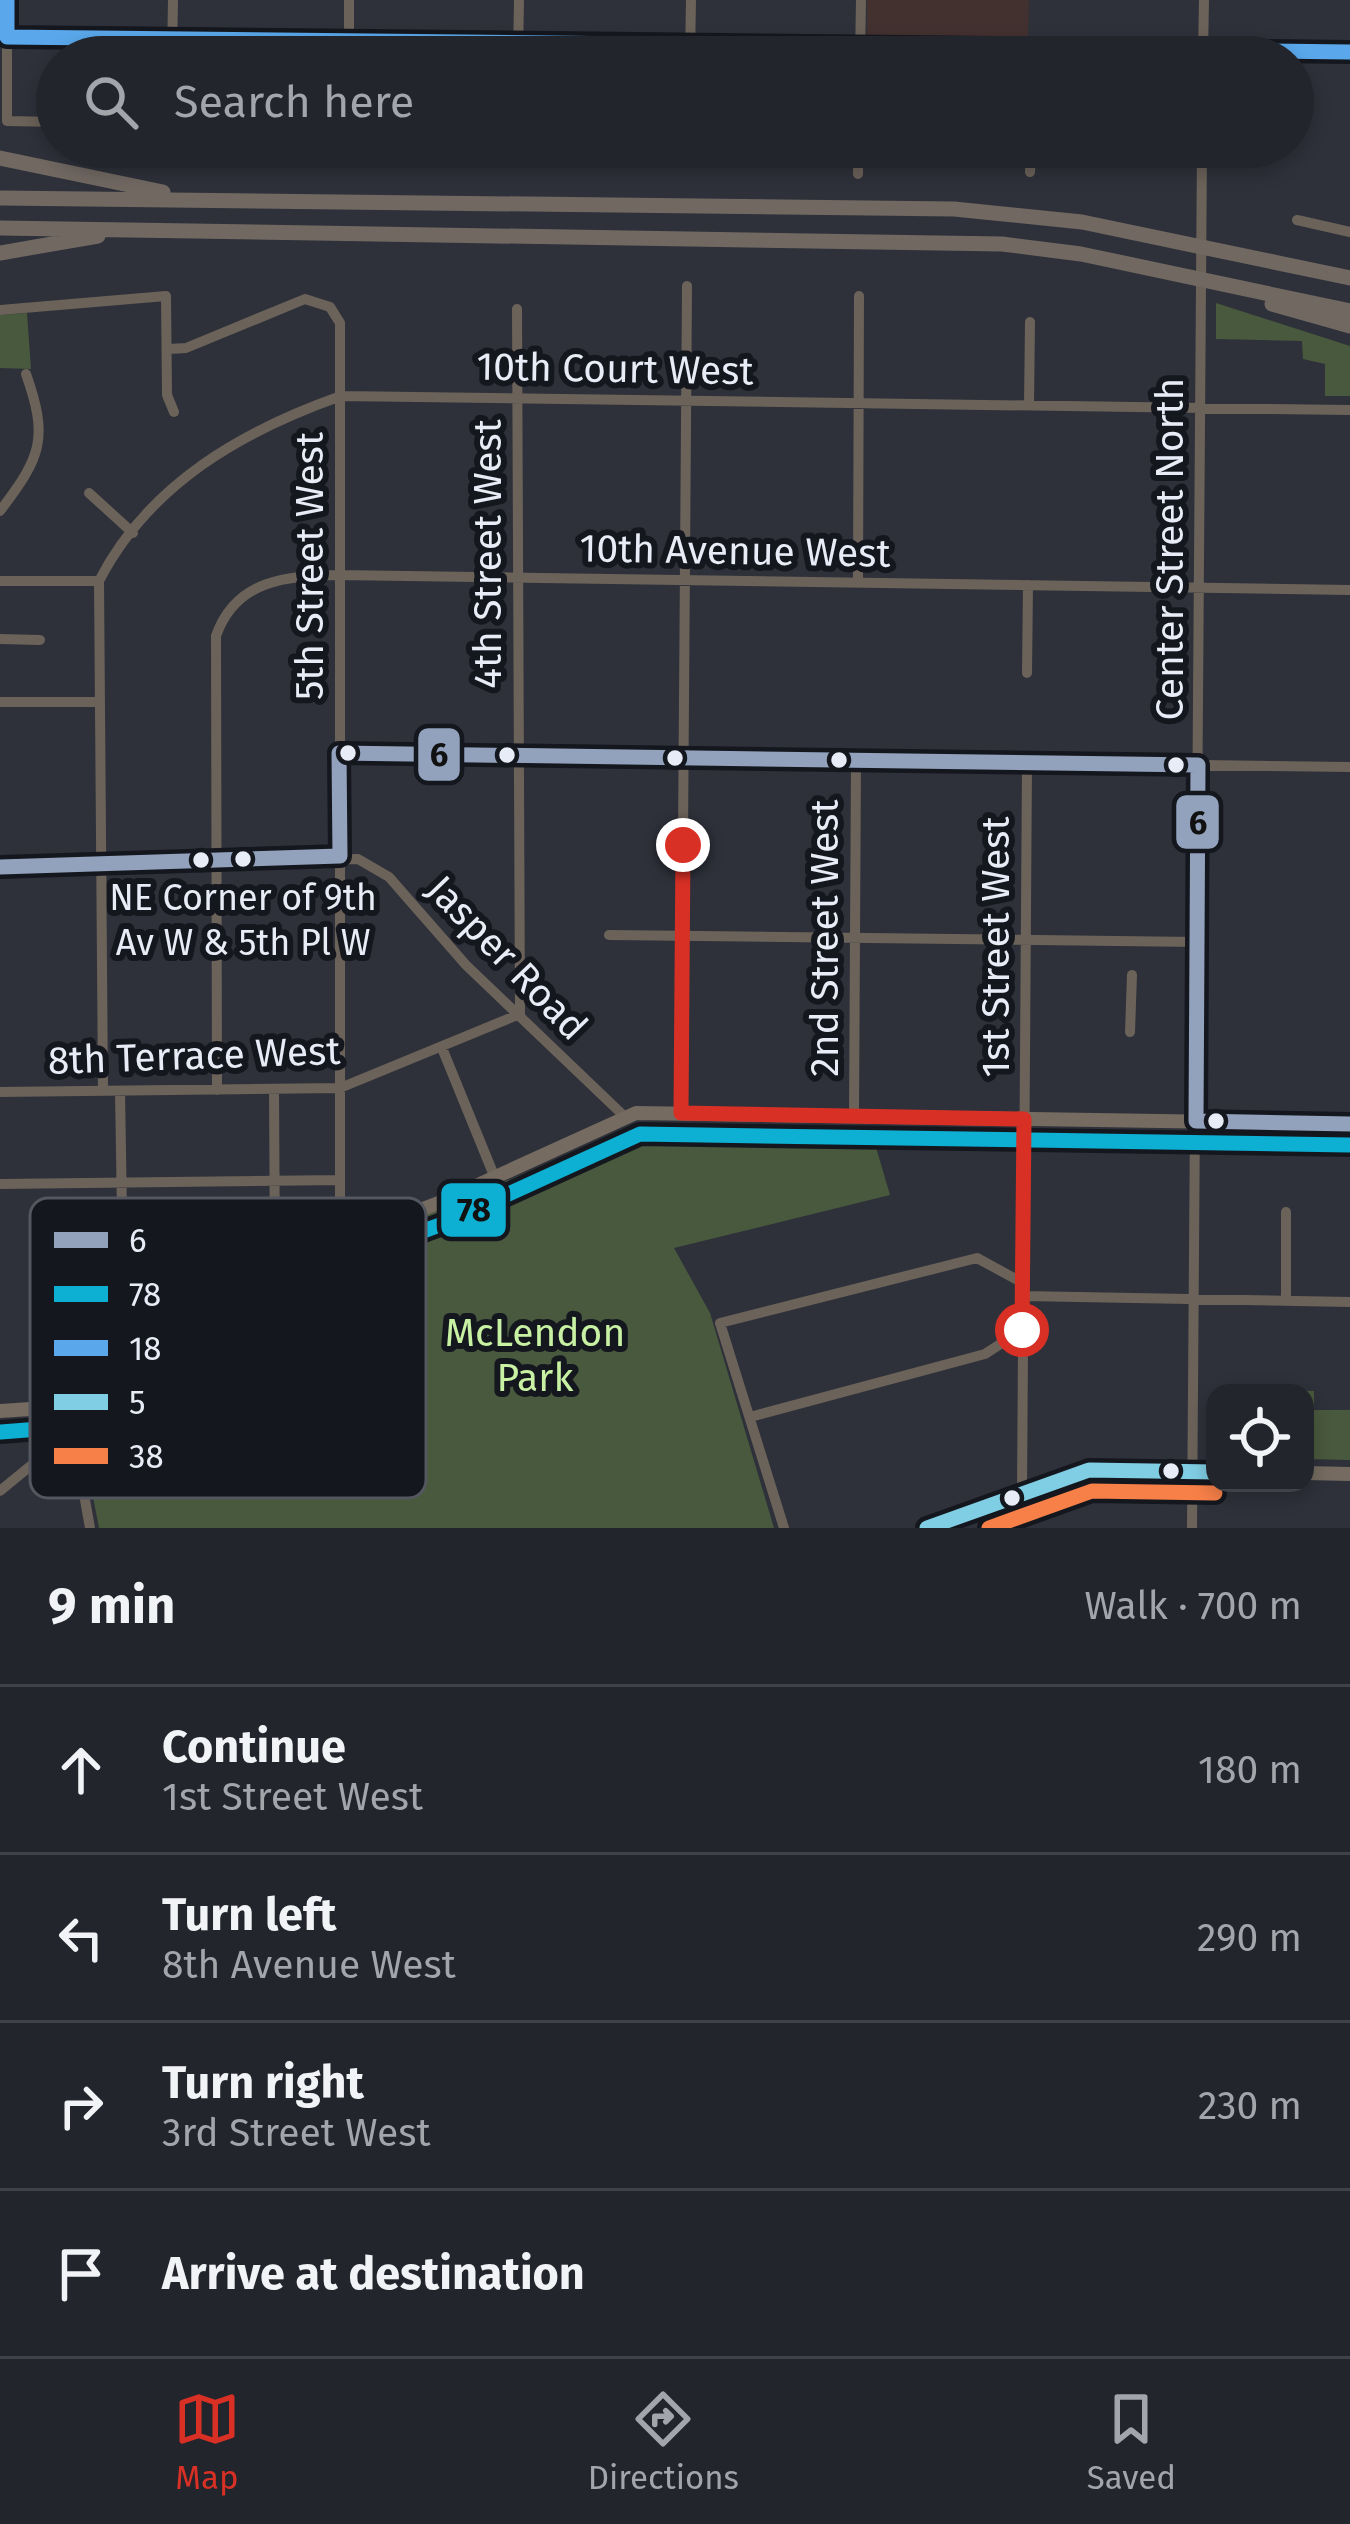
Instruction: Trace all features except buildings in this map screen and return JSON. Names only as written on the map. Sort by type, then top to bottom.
[{"type":"highway","points":[[0,158],[36,165]]},
{"type":"highway","points":[[55,168],[231,200]]},
{"type":"highway","points":[[0,198],[953,209],[1082,222],[1350,278]]},
{"type":"highway","points":[[0,228],[938,240],[1081,254],[1350,311]]},
{"type":"highway","points":[[0,253],[138,229]]},
{"type":"highway","points":[[1225,286],[1350,326]]},
{"type":"main road","points":[[426,1206],[624,1116],[681,1113],[1350,1124]]},
{"type":"main road","points":[[0,1411],[30,1409]]},
{"type":"main road","points":[[927,1528],[1089,1470],[1206,1472]]},
{"type":"main road","points":[[1314,1473],[1350,1474]]},
{"type":"street","points":[[7,0],[3,36],[7,121],[36,122]]},
{"type":"street","points":[[172,36],[173,0]]},
{"type":"street","points":[[349,0],[349,36]]},
{"type":"street","points":[[518,36],[519,0]]},
{"type":"street","points":[[690,36],[691,0]]},
{"type":"street","points":[[860,36],[861,0]]},
{"type":"street","points":[[1203,36],[1204,0]]},
{"type":"street","points":[[3,36],[36,36]]},
{"type":"street","points":[[1314,52],[1350,52]]},
{"type":"street","points":[[858,168],[858,174]]},
{"type":"street","name":"Center Street North","points":[[1192,1528],[1202,168]]},
{"type":"street","points":[[1297,220],[1350,232]]},
{"type":"street","points":[[681,1113],[687,286]]},
{"type":"street","points":[[0,310],[166,296],[166,395],[174,412]]},
{"type":"street","points":[[858,582],[860,296]]},
{"type":"street","name":"5th Street West","points":[[169,349],[186,348],[313,300],[330,307],[340,323],[340,1198]]},
{"type":"street","name":"4th Street West","points":[[517,309],[520,1014]]},
{"type":"street","points":[[1029,405],[1030,322]]},
{"type":"street","points":[[0,511],[26,477],[40,448],[40,412],[26,374]]},
{"type":"street","name":"10th Court West","points":[[99,581],[133,533],[202,462],[284,416],[340,396],[1350,410]]},
{"type":"street","points":[[89,493],[133,533]]},
{"type":"street","name":"10th Avenue West","points":[[216,862],[216,636],[232,605],[271,580],[339,575],[1350,590]]},
{"type":"street","points":[[0,581],[99,581],[103,1091]]},
{"type":"street","points":[[1028,585],[1028,673]]},
{"type":"street","points":[[0,639],[40,640]]},
{"type":"street","points":[[0,702],[100,702]]},
{"type":"street","points":[[339,753],[1350,767]]},
{"type":"street","name":"2nd Street West","points":[[854,1116],[856,760]]},
{"type":"street","name":"1st Street West","points":[[1022,1492],[1027,763]]},
{"type":"street","points":[[0,867],[340,856]]},
{"type":"street","name":"Jasper Road","points":[[340,856],[358,859],[389,877],[466,965],[624,1116]]},
{"type":"street","points":[[216,862],[217,1090]]},
{"type":"street","points":[[609,935],[1197,941]]},
{"type":"street","points":[[1130,1032],[1132,975]]},
{"type":"street","name":"8th Terrace West","points":[[0,1092],[340,1088],[520,1014]]},
{"type":"street","points":[[442,1048],[495,1178]]},
{"type":"street","points":[[274,1089],[274,1198]]},
{"type":"street","points":[[120,1091],[121,1198]]},
{"type":"street","points":[[0,1184],[340,1180]]},
{"type":"street","points":[[1286,1212],[1286,1301]]},
{"type":"street","points":[[784,1528],[720,1323],[977,1258],[1023,1290],[1350,1302]]},
{"type":"street","points":[[750,1417],[985,1354],[1022,1330]]},
{"type":"street","points":[[0,1491],[30,1467]]},
{"type":"street","points":[[85,1498],[90,1528]]},
{"type":"shaded area","points":[[867,0],[1029,0],[1028,36],[867,36]]},
{"type":"green space","points":[[1216,303],[1350,346],[1350,396],[1325,396],[1325,364],[1303,359],[1302,341],[1216,339]]},
{"type":"green space","points":[[27,313],[31,369],[0,368],[0,315]]},
{"type":"green space","name":"McLendon Park","points":[[675,1124],[870,1127],[890,1195],[674,1248],[710,1313],[774,1528],[99,1528],[93,1498],[426,1498],[426,1215],[624,1132]]},
{"type":"green space","points":[[1314,1410],[1350,1410],[1350,1460],[1314,1459]]},
{"type":"transit line","name":"18","points":[[7,0],[7,37],[36,37]]},
{"type":"transit line","name":"18","points":[[1314,52],[1350,52]]},
{"type":"transit line","name":"6","points":[[0,867],[340,856],[339,753],[1198,765],[1196,1121],[1350,1124]]},
{"type":"transit line","name":"78","points":[[426,1230],[640,1134],[1350,1145]]},
{"type":"transit line","name":"78","points":[[1,1432],[30,1430]]},
{"type":"transit line","name":"5","points":[[927,1528],[1089,1470],[1206,1472]]},
{"type":"transit line","name":"38","points":[[989,1528],[1092,1491],[1215,1493]]},
{"type":"place","name":"NE Corner of 9th Av W & 5th Pl W","points":[[243,859]]},
{"type":"route","points":[[683,845],[681,1113],[1024,1119],[1022,1330]]}]
